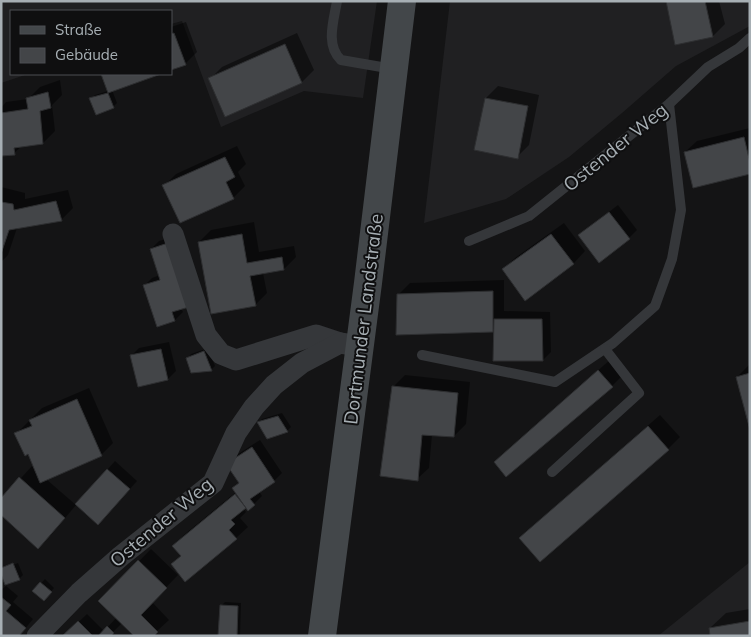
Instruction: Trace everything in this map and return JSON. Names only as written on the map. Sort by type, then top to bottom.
[{"type":"main road","name":"Dortmunder Landstraße","points":[[322,636],[350,345],[394,70],[402,1]]},
{"type":"street","points":[[173,234],[206,334],[221,354],[236,360],[316,335],[350,345]]},
{"type":"street","name":"Ostender Weg","points":[[37,636],[121,556],[213,483],[236,433],[254,407],[274,385],[302,363],[350,345]]},
{"type":"lane","points":[[337,1],[331,39],[337,56],[341,60],[394,70]]},
{"type":"lane","name":"Ostender Weg","points":[[469,241],[529,216],[669,104],[708,67],[739,48],[750,38]]},
{"type":"lane","points":[[422,355],[555,382],[613,343],[655,306],[672,259],[681,210],[669,104]]},
{"type":"lane","points":[[552,472],[639,393],[605,348]]},
{"type":"shaded area","points":[[1,1],[377,1],[363,98],[304,91],[221,127],[182,21],[172,24],[172,10],[10,10],[10,75],[25,75],[1,83]]},
{"type":"shaded area","points":[[450,1],[750,1],[750,26],[676,66],[569,157],[506,199],[424,223]]},
{"type":"shaded area","points":[[750,562],[750,636],[658,636]]},
{"type":"building","points":[[666,1],[705,1],[713,37],[675,45]]},
{"type":"building","points":[[174,33],[186,65],[172,70],[172,34]]},
{"type":"building","points":[[285,44],[302,83],[225,117],[208,78]]},
{"type":"building","points":[[101,75],[158,75],[108,93]]},
{"type":"building","points":[[48,92],[51,108],[40,111],[43,144],[14,148],[15,155],[1,156],[1,113],[28,109],[26,98]]},
{"type":"building","points":[[108,93],[114,108],[96,115],[89,98]]},
{"type":"building","points":[[485,98],[528,106],[518,159],[474,150]]},
{"type":"building","points":[[744,137],[750,163],[750,174],[693,188],[684,152]]},
{"type":"building","points":[[225,157],[235,177],[226,182],[234,199],[180,223],[162,185]]},
{"type":"building","points":[[56,201],[62,221],[9,230],[1,254],[1,202],[13,204],[14,210]]},
{"type":"building","points":[[609,212],[630,239],[599,263],[578,235]]},
{"type":"building","points":[[242,234],[247,263],[282,257],[284,270],[250,276],[256,306],[211,314],[198,242]]},
{"type":"building","points":[[551,234],[574,264],[525,301],[502,269]]},
{"type":"building","points":[[168,243],[189,307],[172,312],[175,321],[157,327],[143,285],[160,280],[150,249]]},
{"type":"building","points":[[493,291],[493,332],[396,335],[397,294]]},
{"type":"building","points":[[494,319],[542,319],[543,361],[493,361]]},
{"type":"building","points":[[161,349],[168,380],[138,387],[130,355]]},
{"type":"building","points":[[204,351],[212,371],[191,373],[186,358]]},
{"type":"building","points":[[598,370],[613,387],[506,477],[494,462]]},
{"type":"building","points":[[750,373],[750,430],[736,377]]},
{"type":"building","points":[[392,386],[458,393],[454,437],[422,435],[418,481],[380,476]]},
{"type":"building","points":[[77,399],[102,456],[40,483],[28,454],[25,456],[14,433],[32,426],[29,420]]},
{"type":"building","points":[[278,416],[288,432],[267,439],[257,422]]},
{"type":"building","points":[[648,426],[669,450],[540,562],[519,538]]},
{"type":"building","points":[[252,447],[275,482],[250,499],[255,505],[248,511],[232,488],[239,483],[226,464]]},
{"type":"building","points":[[107,469],[130,489],[98,525],[75,504]]},
{"type":"building","points":[[19,477],[65,518],[38,549],[1,515],[1,498]]},
{"type":"building","points":[[235,494],[246,508],[231,520],[235,524],[229,530],[237,539],[185,582],[171,564],[181,556],[172,546]]},
{"type":"building","points":[[138,560],[167,588],[141,615],[158,632],[154,636],[134,636],[98,601]]},
{"type":"building","points":[[13,563],[20,580],[5,585],[1,568]]},
{"type":"building","points":[[40,582],[52,592],[44,601],[32,591]]},
{"type":"building","points":[[1,597],[11,605],[6,611],[26,628],[19,636],[1,636]]},
{"type":"building","points":[[220,605],[238,606],[237,636],[218,636]]},
{"type":"building","points":[[78,621],[93,636],[62,636]]},
{"type":"building","points":[[750,621],[750,636],[710,636],[709,628]]},
{"type":"building","points":[[107,626],[114,633],[111,636],[98,636]]}]
